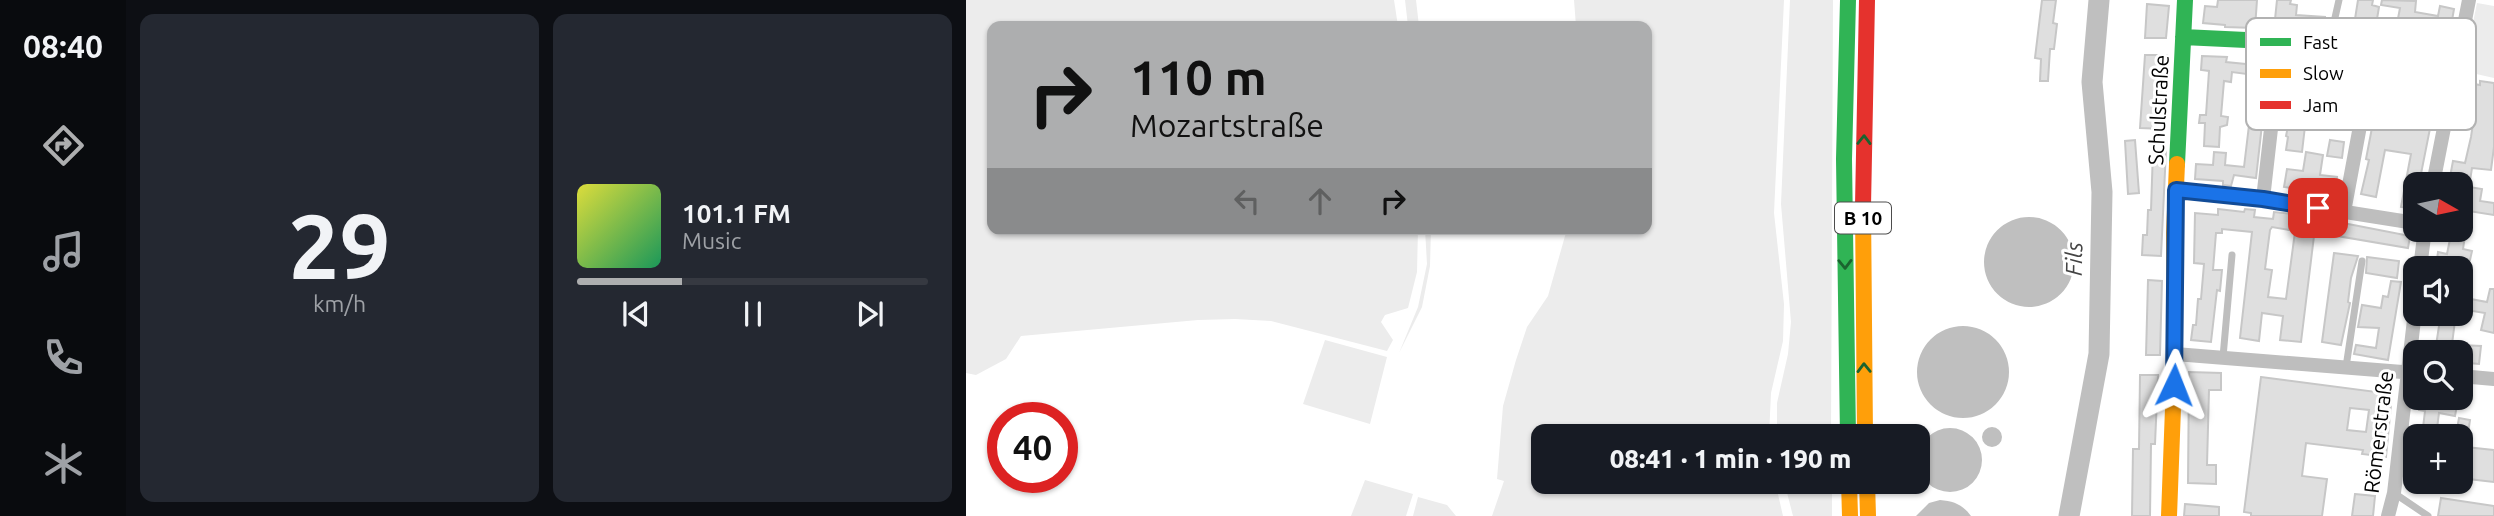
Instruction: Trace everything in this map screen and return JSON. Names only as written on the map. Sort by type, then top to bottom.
[{"type":"main road","name":"B 10","points":[[1848,0],[1844,173],[1848,424]]},
{"type":"main road","name":"B 10","points":[[1865,424],[1863,157],[1867,0]]},
{"type":"main road","name":"Schulstraße","points":[[2169,516],[2175,354],[2176,190],[2185,0]]},
{"type":"main road","points":[[2183,37],[2246,40]]},
{"type":"main road","points":[[1849,494],[1850,516]]},
{"type":"main road","points":[[1867,494],[1868,516]]},
{"type":"street","points":[[2465,18],[2469,0]]},
{"type":"street","points":[[2263,199],[2271,130]]},
{"type":"street","points":[[2344,212],[2359,130]]},
{"type":"street","points":[[2435,172],[2443,130]]},
{"type":"street","points":[[2176,190],[2263,199],[2403,221]]},
{"type":"street","points":[[2175,354],[2403,372]]},
{"type":"street","points":[[2473,377],[2494,379]]},
{"type":"street","name":"Römerstraße","points":[[2388,516],[2394,493],[2406,410]]},
{"type":"lane","points":[[2335,18],[2339,0]]},
{"type":"lane","points":[[2223,357],[2232,255]]},
{"type":"lane","points":[[2346,367],[2362,261]]},
{"type":"lane","points":[[2394,493],[2428,516]]},
{"type":"shaded area","points":[[966,0],[1394,0],[1397,21],[987,21],[987,235],[1418,235],[1417,272],[1408,308],[1385,315],[1381,322],[1393,340],[1387,351],[1271,321],[1198,320],[1021,336],[1006,359],[976,375],[966,373]]},
{"type":"shaded area","points":[[1405,0],[1416,0],[1418,21],[1407,21]]},
{"type":"shaded area","points":[[1574,0],[1784,0],[1774,213],[1784,304],[1783,341],[1771,393],[1770,424],[1531,424],[1531,494],[1778,494],[1783,516],[1492,516],[1504,481],[1497,479],[1503,406],[1527,327],[1548,296],[1565,235],[1652,235],[1652,21],[1576,21]]},
{"type":"shaded area","points":[[1790,0],[1833,0],[1831,424],[1777,424],[1777,403],[1788,354],[1791,322],[1781,204]]},
{"type":"shaded area","points":[[2477,3],[2494,6],[2494,78],[2476,74],[2474,18]]},
{"type":"shaded area","points":[[2029,217],[2046,220],[2061,230],[2071,245],[2074,262],[2071,279],[2061,294],[2046,304],[2029,307],[2012,304],[1997,294],[1987,279],[1984,262],[1987,245],[1997,230],[2012,220]]},
{"type":"shaded area","points":[[1425,235],[1431,235],[1430,266],[1422,307],[1399,353],[1418,307],[1427,264]]},
{"type":"shaded area","points":[[1963,326],[1980,330],[1995,340],[2005,355],[2009,372],[2005,389],[1995,404],[1980,414],[1963,418],[1946,414],[1931,404],[1921,389],[1917,372],[1921,355],[1931,340],[1946,330]]},
{"type":"shaded area","points":[[1325,340],[1387,357],[1370,424],[1303,404]]},
{"type":"shaded area","points":[[1992,427],[1999,430],[2002,437],[1999,444],[1992,447],[1985,444],[1982,437],[1985,430]]},
{"type":"shaded area","points":[[1950,428],[1962,431],[1973,437],[1981,454],[1981,466],[1973,483],[1950,492],[1930,485],[1930,435]]},
{"type":"shaded area","points":[[1365,480],[1413,494],[1406,516],[1351,516]]},
{"type":"shaded area","points":[[1787,494],[1832,494],[1832,516],[1793,516]]},
{"type":"shaded area","points":[[1418,497],[1447,505],[1456,516],[1413,516]]},
{"type":"shaded area","points":[[1940,500],[1958,504],[1971,516],[1916,516],[1929,503]]},
{"type":"building","points":[[2042,0],[2056,0],[2053,23],[2057,24],[2054,49],[2050,49],[2048,81],[2040,81],[2041,59],[2035,58]]},
{"type":"building","points":[[2218,0],[2257,0],[2256,18],[2246,18],[2246,28],[2203,23],[2205,6],[2217,7]]},
{"type":"building","points":[[2277,0],[2291,0],[2290,4],[2297,5],[2296,15],[2325,17],[2325,18],[2275,18]]},
{"type":"building","points":[[2358,0],[2373,0],[2372,5],[2379,7],[2377,18],[2355,18]]},
{"type":"building","points":[[2382,0],[2416,1],[2415,12],[2438,16],[2440,6],[2454,9],[2452,18],[2398,18],[2400,8],[2381,5]]},
{"type":"building","points":[[2147,4],[2169,6],[2166,38],[2145,38]]},
{"type":"building","points":[[2145,55],[2167,55],[2165,129],[2140,128]]},
{"type":"building","points":[[2202,56],[2227,57],[2226,62],[2246,64],[2246,74],[2232,72],[2231,82],[2224,81],[2221,116],[2228,117],[2227,125],[2220,127],[2219,147],[2204,146],[2205,123],[2199,123],[2200,115],[2206,115],[2209,71],[2201,70]]},
{"type":"building","points":[[2480,81],[2494,83],[2494,147],[2491,170],[2472,168],[2471,172],[2451,172],[2453,161],[2465,163],[2472,130],[2476,130],[2476,84],[2480,85]]},
{"type":"building","points":[[2248,130],[2261,130],[2256,178],[2234,175],[2231,186],[2223,185],[2223,181],[2195,179],[2196,164],[2213,165],[2214,152],[2226,153],[2225,165],[2244,167]]},
{"type":"building","points":[[2287,130],[2305,130],[2302,152],[2286,150]]},
{"type":"building","points":[[2372,130],[2430,130],[2421,172],[2408,172],[2411,154],[2385,150],[2376,197],[2361,194],[2369,160],[2366,159]]},
{"type":"building","points":[[2135,140],[2139,193],[2128,194],[2125,141]]},
{"type":"building","points":[[2330,140],[2344,142],[2342,158],[2327,156]]},
{"type":"building","points":[[2153,150],[2166,150],[2161,256],[2142,255],[2143,235],[2147,235],[2148,210],[2151,210]]},
{"type":"building","points":[[2306,152],[2323,155],[2320,175],[2337,177],[2335,194],[2284,187],[2287,169],[2303,171]]},
{"type":"building","points":[[2473,188],[2482,189],[2480,201],[2494,203],[2494,215],[2473,212]]},
{"type":"building","points":[[2218,209],[2244,212],[2245,209],[2255,210],[2254,217],[2273,219],[2274,212],[2292,214],[2289,230],[2272,227],[2270,230],[2265,269],[2272,270],[2268,297],[2286,299],[2295,232],[2308,234],[2311,219],[2403,235],[2403,242],[2409,242],[2408,248],[2325,234],[2324,237],[2314,236],[2301,342],[2280,340],[2283,316],[2262,313],[2259,341],[2240,338],[2252,232],[2222,229],[2222,233],[2216,233],[2213,270],[2222,270],[2211,342],[2191,340],[2193,325],[2196,325],[2198,299],[2201,299],[2204,264],[2194,263],[2195,213],[2218,215]]},
{"type":"building","points":[[2449,242],[2464,242],[2463,249],[2472,251],[2471,256],[2437,256],[2438,252],[2447,254]]},
{"type":"building","points":[[2334,253],[2358,256],[2351,278],[2350,303],[2341,345],[2322,342]]},
{"type":"building","points":[[2367,257],[2399,261],[2397,278],[2366,273]]},
{"type":"building","points":[[2148,280],[2162,281],[2160,355],[2146,355]]},
{"type":"building","points":[[2391,281],[2401,282],[2388,360],[2354,354],[2356,345],[2376,348],[2379,328],[2358,327],[2362,305],[2381,308],[2383,296],[2388,297]]},
{"type":"building","points":[[2490,289],[2494,289],[2494,333],[2481,330],[2485,313],[2473,311],[2473,299],[2487,302]]},
{"type":"building","points":[[2439,326],[2454,326],[2453,340],[2437,340]]},
{"type":"building","points":[[2473,346],[2481,346],[2479,364],[2473,363]]},
{"type":"building","points":[[2189,372],[2221,373],[2221,390],[2209,390],[2207,465],[2216,465],[2216,484],[2188,483]]},
{"type":"building","points":[[2140,375],[2158,375],[2155,444],[2151,444],[2150,516],[2132,516],[2133,449],[2139,449]]},
{"type":"building","points":[[2261,377],[2392,394],[2386,457],[2362,454],[2363,450],[2306,443],[2302,476],[2327,479],[2322,516],[2251,516],[2251,513],[2244,512]],"holes":[[[2350,408],[2369,410],[2366,432],[2347,430]]]},
{"type":"building","points":[[2419,410],[2456,410],[2455,416],[2439,413],[2438,424],[2423,424],[2425,411]]},
{"type":"building","points":[[2459,418],[2470,420],[2469,424],[2458,424]]},
{"type":"building","points":[[2473,448],[2494,450],[2494,482],[2473,480]]},
{"type":"building","points":[[2355,494],[2375,496],[2373,516],[2352,516]]},
{"type":"building","points":[[2441,498],[2494,506],[2494,516],[2438,516]]},
{"type":"building","points":[[2185,504],[2219,507],[2219,516],[2184,516]]},
{"type":"waterway","name":"Fils","points":[[2069,516],[2099,354],[2102,192],[2092,82],[2099,0]]},
{"type":"traffic: fast","points":[[1848,0],[1844,159],[1848,424]]},
{"type":"traffic: fast","points":[[2177,164],[2185,0]]},
{"type":"traffic: fast","points":[[2183,37],[2246,40]]},
{"type":"traffic: slow","points":[[2169,516],[2175,354],[2174,233],[2177,164]]},
{"type":"traffic: slow","points":[[1863,206],[1865,424]]},
{"type":"traffic: slow","points":[[1849,494],[1850,516]]},
{"type":"traffic: slow","points":[[1867,494],[1868,516]]},
{"type":"traffic: jam","points":[[1863,206],[1867,0]]},
{"type":"route","points":[[2174,385],[2176,190],[2318,208]]}]
